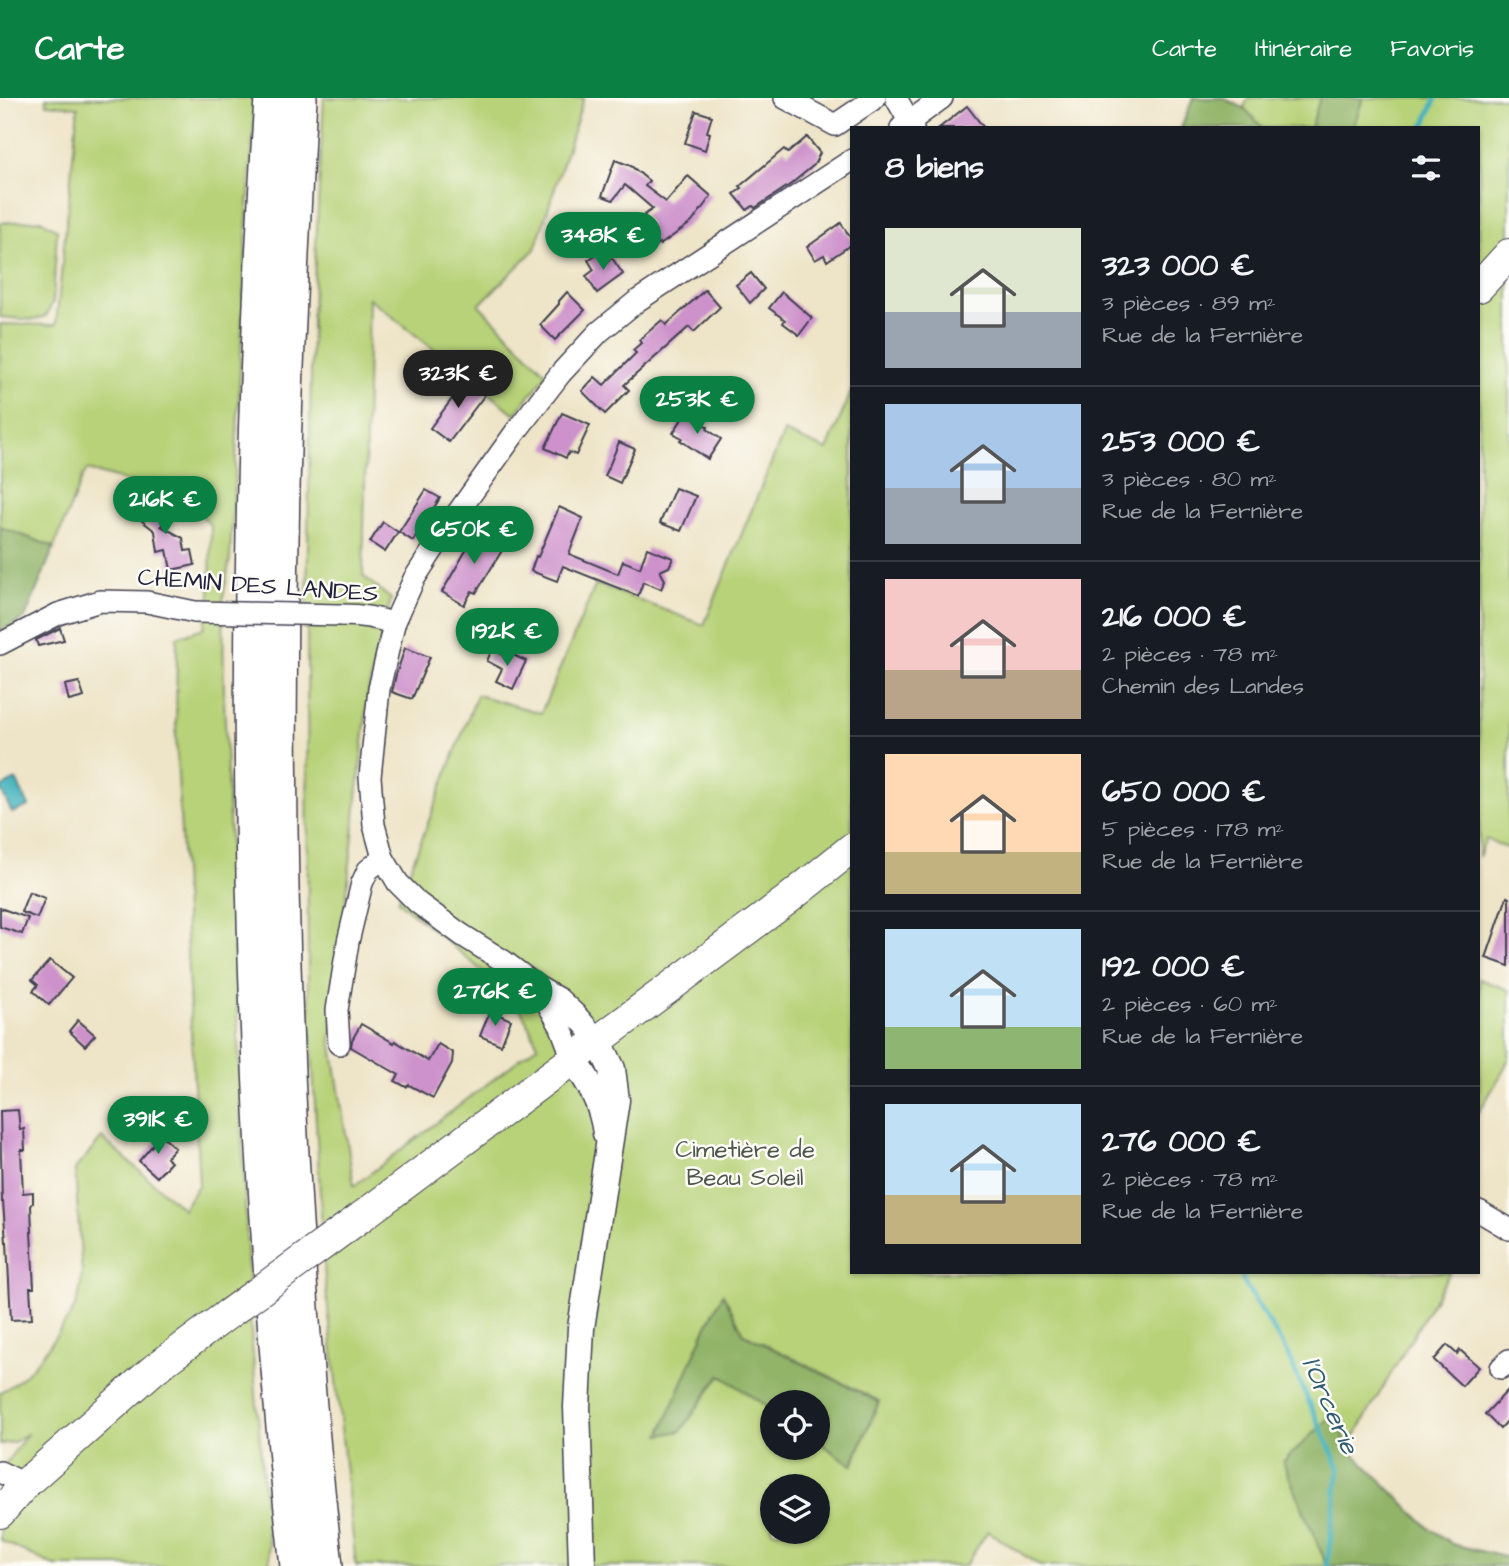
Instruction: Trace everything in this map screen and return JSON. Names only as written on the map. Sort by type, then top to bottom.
[{"type":"highway","points":[[272,98],[254,508],[254,930],[260,1086],[277,1349],[298,1566]]},
{"type":"highway","points":[[299,98],[282,487],[280,875],[293,1182],[325,1566]]},
{"type":"highway","points":[[293,1182],[305,1156],[294,897],[295,514],[299,351],[313,98]]},
{"type":"main road","points":[[1480,286],[1509,254]]},
{"type":"main road","points":[[0,1513],[13,1478],[153,1370],[787,900],[850,850]]},
{"type":"street","points":[[785,98],[835,125],[874,98]]},
{"type":"street","points":[[896,98],[908,126],[942,98]]},
{"type":"street","points":[[582,1566],[577,1407],[581,1328],[616,1100],[612,1069],[598,1040],[559,999],[462,935],[418,903],[398,883],[383,858],[374,825],[370,777],[379,689],[394,624],[414,579],[449,525],[561,373],[599,332],[637,301],[850,161]]},
{"type":"street","name":"CHEMIN DES LANDES","points":[[0,644],[58,614],[100,601],[147,602],[195,612],[357,615],[380,618],[394,624]]},
{"type":"street","points":[[339,1044],[337,1010],[348,942],[362,883],[368,870],[383,858]]},
{"type":"street","points":[[538,987],[561,1027],[573,1059],[601,1106],[607,1147]]},
{"type":"street","points":[[1480,1212],[1509,1229]]},
{"type":"green space","points":[[46,98],[256,98],[247,220],[230,558],[223,599],[224,700],[250,1319],[270,1566],[55,1566],[0,1540],[0,1471],[28,1433],[14,1442],[0,1444],[0,1392],[21,1378],[39,1359],[70,1316],[81,1289],[75,1169],[102,1138],[183,1209],[199,1184],[176,736],[177,637],[204,628],[210,597],[211,526],[180,491],[130,482],[87,470],[54,547],[0,527],[0,324],[56,325],[78,107],[47,104]]},
{"type":"green space","name":"Cimetière de Beau Soleil","points":[[324,98],[584,98],[535,249],[479,305],[547,374],[515,414],[369,298],[363,576],[391,599],[369,687],[331,1039],[354,1186],[538,1045],[515,998],[398,901],[477,695],[541,713],[596,584],[704,625],[784,432],[827,450],[850,395],[850,1274],[1449,1274],[1348,1448],[1335,1413],[1283,1462],[1327,1566],[1040,1566],[988,1531],[965,1566],[356,1566],[325,1280],[308,982],[307,602],[312,318]],"holes":[[[723,1295],[744,1334],[879,1401],[853,1465],[830,1450],[830,1460],[760,1460],[760,1402],[720,1375],[681,1431],[661,1434],[704,1332]]]},
{"type":"green space","points":[[1193,98],[1223,98],[1244,108],[1261,126],[1182,126]]},
{"type":"green space","points":[[1248,98],[1320,98],[1312,126],[1261,126],[1244,108]]},
{"type":"green space","points":[[1320,98],[1363,98],[1354,126],[1312,126]]},
{"type":"green space","points":[[1363,98],[1509,98],[1509,849],[1486,839],[1480,854],[1480,126],[1354,126]]},
{"type":"green space","points":[[41,220],[57,230],[53,302],[46,316],[34,320],[0,317],[0,223]]},
{"type":"green space","points":[[0,527],[54,547],[25,618],[0,631]]},
{"type":"green space","points":[[1480,979],[1509,990],[1509,1058],[1480,1110]]},
{"type":"green space","points":[[723,1294],[744,1334],[879,1402],[852,1465],[830,1450],[830,1390],[760,1390],[760,1402],[720,1375],[681,1431],[660,1435]]},
{"type":"green space","points":[[1336,1412],[1348,1448],[1426,1525],[1452,1544],[1509,1558],[1509,1566],[1327,1566],[1283,1462]]},
{"type":"water","points":[[16,780],[29,806],[12,813],[0,788]]},
{"type":"building","points":[[967,106],[982,126],[942,126]]},
{"type":"building","points":[[696,111],[712,116],[705,150],[685,143]]},
{"type":"building","points":[[807,137],[820,153],[814,165],[791,184],[755,208],[753,206],[747,210],[734,194],[742,188],[740,186],[784,149],[788,153]]},
{"type":"building","points":[[615,160],[631,166],[649,181],[645,186],[666,202],[688,176],[711,196],[692,222],[647,251],[635,234],[650,224],[644,215],[653,209],[625,185],[613,200],[602,196]]},
{"type":"building","points":[[841,223],[850,237],[850,245],[827,261],[824,255],[815,260],[807,247]]},
{"type":"building","points":[[600,252],[607,262],[612,258],[623,274],[597,293],[586,276],[594,270],[588,260]]},
{"type":"building","points":[[751,273],[764,289],[750,303],[736,285]]},
{"type":"building","points":[[705,290],[720,307],[694,332],[689,327],[624,385],[629,390],[605,414],[582,391],[595,377],[604,385],[636,353],[633,350],[641,343],[639,340],[662,320],[666,325]]},
{"type":"building","points":[[567,292],[585,310],[555,340],[540,325]]},
{"type":"building","points":[[782,292],[812,318],[799,335],[769,308]]},
{"type":"building","points":[[468,378],[487,392],[449,442],[430,428]]},
{"type":"building","points":[[562,413],[590,425],[576,455],[569,452],[566,458],[545,448]]},
{"type":"building","points":[[686,413],[721,439],[708,459],[673,433]]},
{"type":"building","points":[[619,442],[635,449],[620,483],[605,476]]},
{"type":"building","points":[[675,488],[696,496],[681,531],[660,523]]},
{"type":"building","points":[[426,490],[440,498],[413,541],[399,532]]},
{"type":"building","points":[[142,499],[167,515],[161,526],[183,538],[185,551],[192,550],[195,565],[171,570],[167,550],[158,552],[155,531],[133,514]]},
{"type":"building","points":[[559,507],[583,518],[569,554],[618,574],[623,561],[640,568],[647,548],[673,558],[669,567],[660,571],[665,580],[661,589],[643,582],[638,596],[563,566],[557,581],[531,571]]},
{"type":"building","points":[[383,522],[398,532],[385,552],[370,542]]},
{"type":"building","points":[[474,529],[506,544],[476,593],[472,591],[464,605],[442,592],[468,547],[465,545]]},
{"type":"building","points":[[60,628],[64,640],[38,646],[36,640]]},
{"type":"building","points":[[405,648],[430,657],[412,699],[392,692]]},
{"type":"building","points":[[492,649],[508,657],[509,653],[526,661],[513,689],[496,681],[502,669],[487,661]]},
{"type":"building","points":[[79,682],[84,697],[69,701],[65,685]]},
{"type":"building","points":[[29,892],[45,898],[37,918],[21,912]]},
{"type":"building","points":[[1507,897],[1509,898],[1509,966],[1486,958]]},
{"type":"building","points":[[0,908],[28,918],[22,934],[0,927]]},
{"type":"building","points":[[50,960],[72,978],[49,1005],[33,991],[38,985],[32,980]]},
{"type":"building","points":[[490,1011],[511,1020],[501,1045],[480,1036]]},
{"type":"building","points":[[78,1020],[95,1035],[85,1046],[69,1031]]},
{"type":"building","points":[[361,1024],[428,1061],[438,1044],[453,1053],[452,1063],[433,1098],[395,1081],[399,1075],[351,1047]]},
{"type":"building","points":[[18,1110],[20,1130],[24,1129],[25,1150],[21,1150],[23,1193],[33,1192],[31,1232],[34,1288],[30,1288],[32,1319],[11,1320],[2,1202],[0,1111]]},
{"type":"building","points":[[161,1135],[175,1148],[166,1158],[171,1162],[157,1177],[139,1161]]},
{"type":"building","points":[[1447,1345],[1457,1354],[1460,1350],[1479,1367],[1462,1386],[1434,1360]]},
{"type":"building","points":[[1509,1389],[1509,1419],[1500,1429],[1485,1414]]},
{"type":"waterway","name":"l'Orcerie","points":[[1424,126],[1436,98]]},
{"type":"waterway","name":"l'Orcerie","points":[[1242,1274],[1243,1281],[1284,1347],[1339,1468],[1327,1566]]}]
